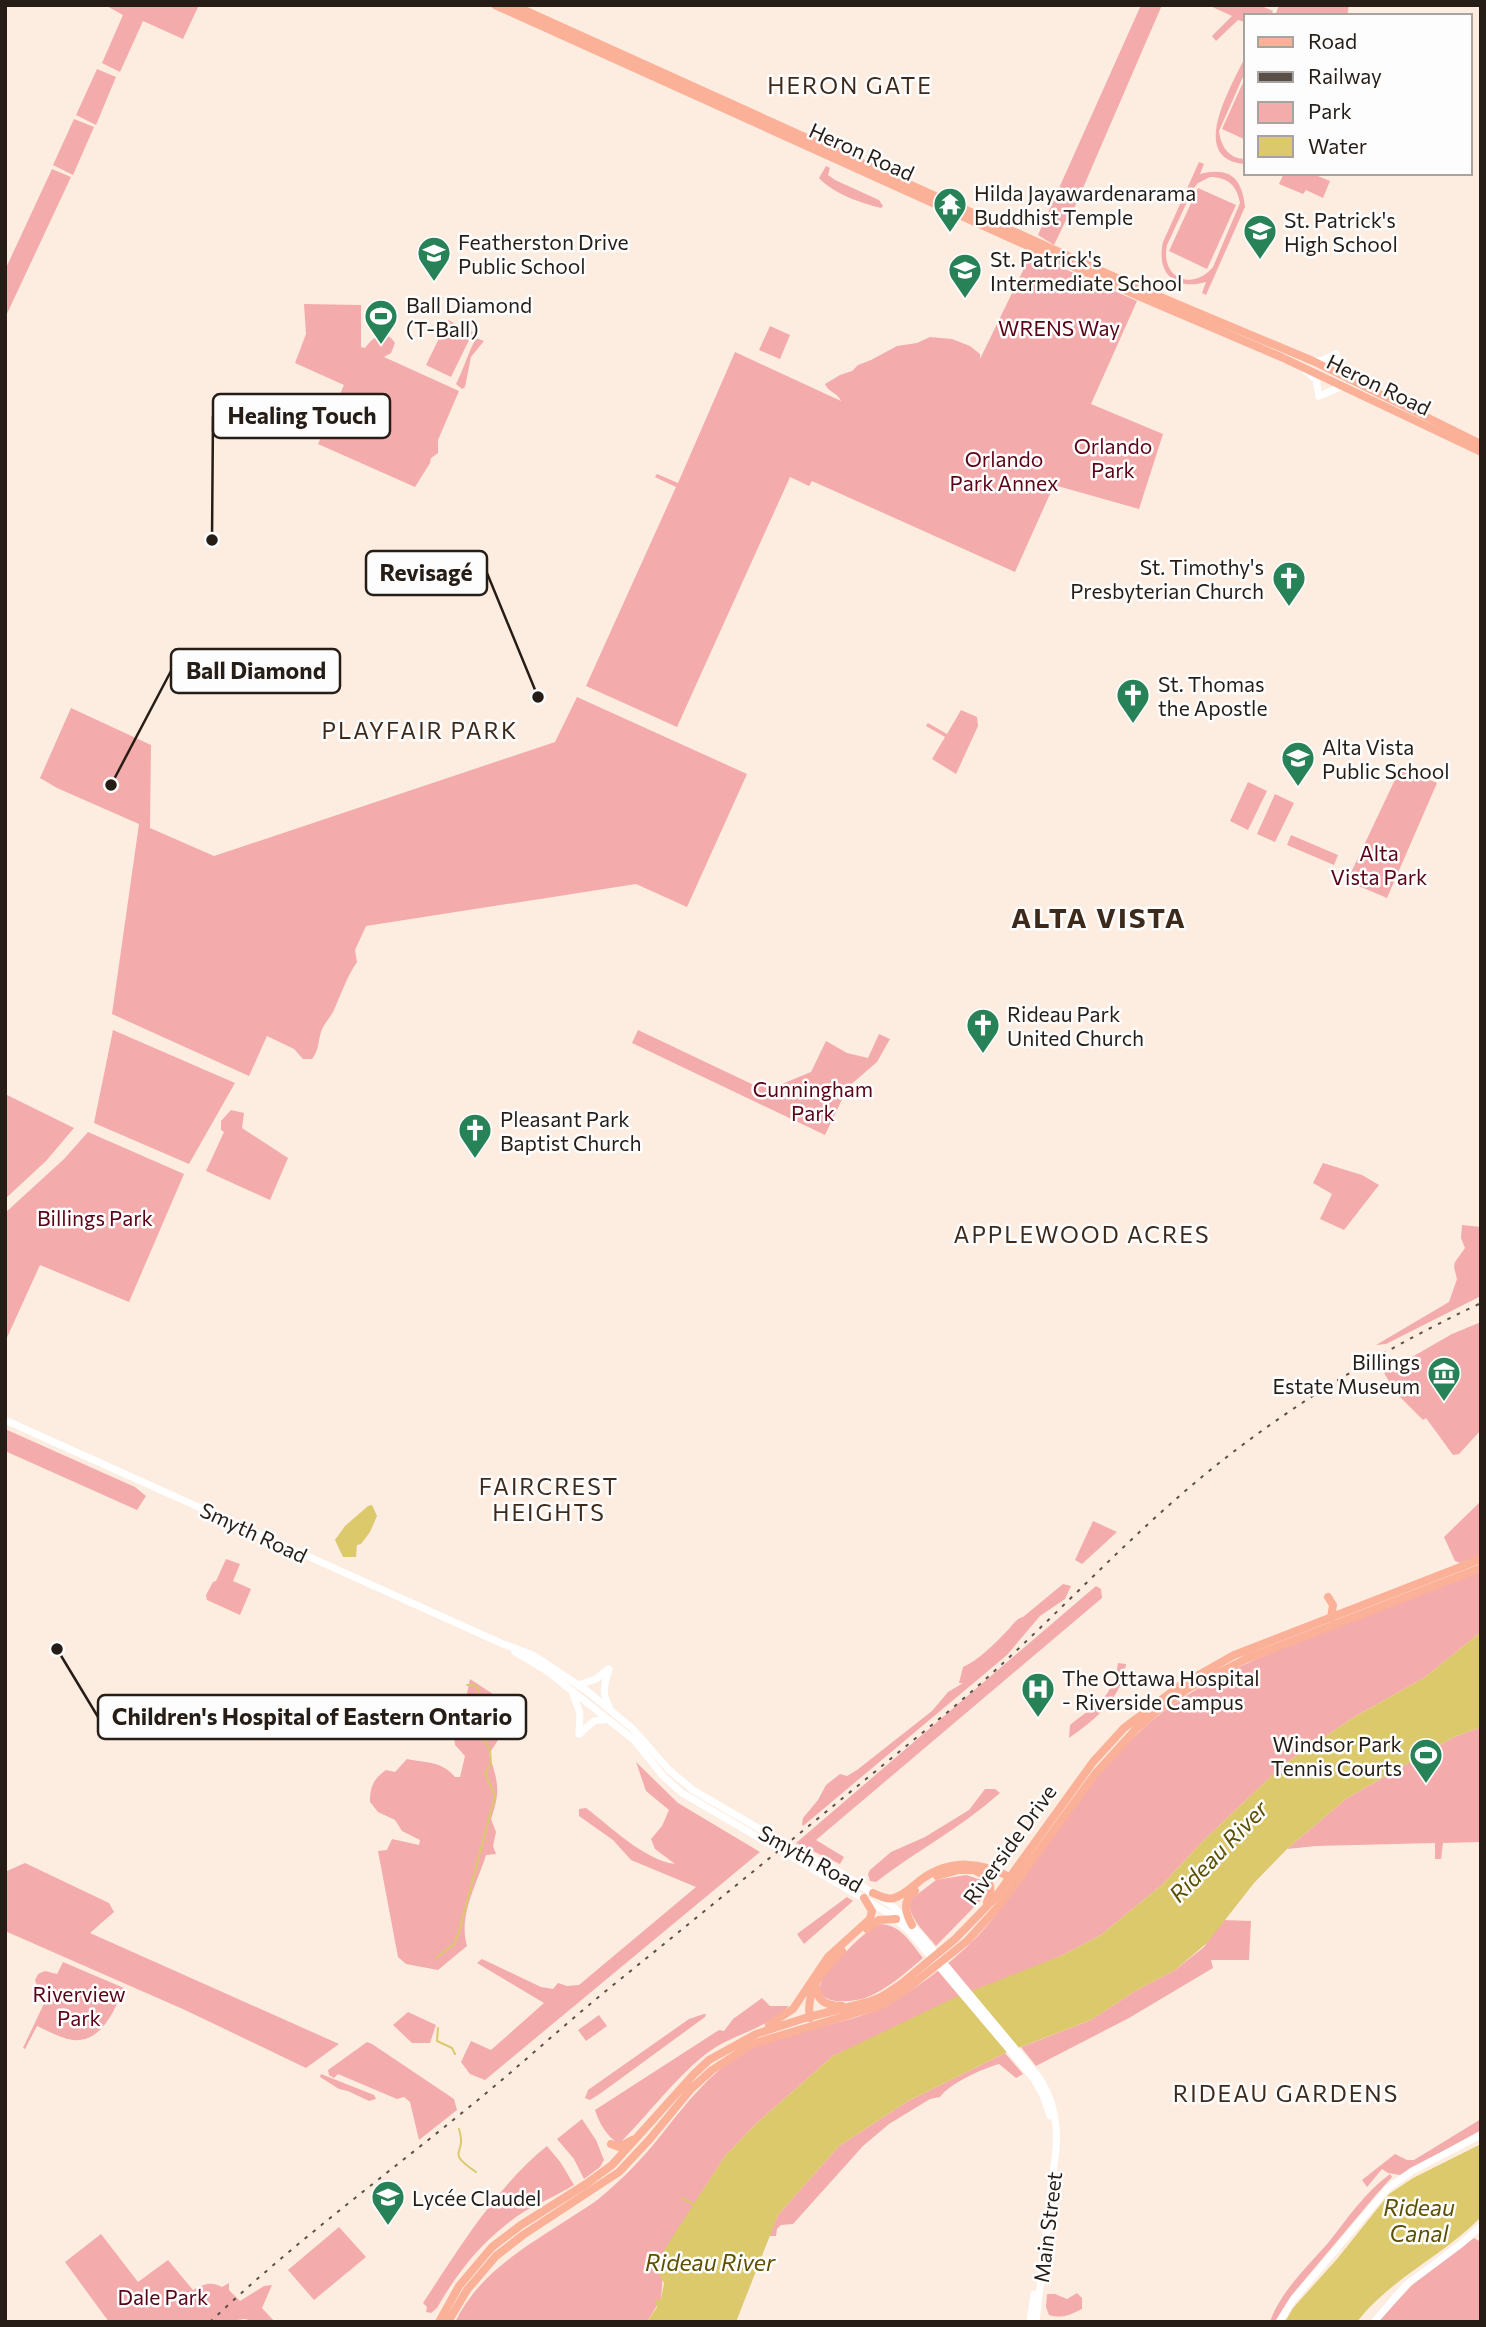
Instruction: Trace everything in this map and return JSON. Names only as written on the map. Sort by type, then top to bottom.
[{"type":"main road","name":"Heron Road","points":[[495,5],[1139,288],[1313,361],[1481,444]]},
{"type":"main road","name":"Heron Road","points":[[513,5],[1136,295],[1281,356],[1481,452]]},
{"type":"main road","points":[[1313,361],[1336,354],[1341,375]]},
{"type":"main road","points":[[1281,356],[1312,376],[1319,396],[1343,386]]},
{"type":"main road","name":"Smyth Road","points":[[5,1420],[503,1644],[533,1655],[611,1709],[634,1729],[681,1781],[717,1805],[843,1874],[891,1905],[912,1925],[929,1951]]},
{"type":"main road","name":"Riverside Drive","points":[[448,2322],[477,2277],[496,2256],[523,2235],[619,2172],[691,2089],[712,2070],[752,2044],[808,2021],[869,2010],[895,1998],[974,1934],[1082,1775],[1109,1743],[1131,1723],[1186,1681],[1234,1655],[1481,1559]]},
{"type":"main road","name":"Riverside Drive","points":[[439,2322],[464,2279],[492,2247],[604,2171],[620,2157],[704,2064],[743,2040],[881,1997],[901,1984],[961,1934],[1011,1881],[1106,1761],[1136,1729],[1189,1688],[1246,1658],[1481,1567]]},
{"type":"main road","points":[[1328,1597],[1333,1605],[1331,1618]]},
{"type":"main road","name":"Smyth Road","points":[[503,1644],[547,1671],[609,1719],[634,1740],[663,1776],[682,1793],[896,1919],[929,1951],[1046,2089],[1054,2111],[1055,2134]]},
{"type":"main road","points":[[578,1685],[596,1679],[609,1669],[604,1696],[611,1709]]},
{"type":"main road","points":[[571,1691],[580,1713],[579,1734],[594,1721],[609,1719]]},
{"type":"main road","points":[[873,1893],[884,1898],[896,1897],[932,1872],[960,1864],[987,1867],[1011,1881]]},
{"type":"main road","points":[[973,1870],[983,1875],[990,1885],[990,1896],[982,1913]]},
{"type":"main road","points":[[912,1925],[905,1907],[908,1898],[939,1875],[973,1870],[1011,1881]]},
{"type":"main road","points":[[808,2021],[812,1984],[828,1956],[870,1919],[872,1911],[864,1898]]},
{"type":"main road","points":[[743,2040],[793,2009],[830,1962],[874,1923],[896,1919]]},
{"type":"main road","points":[[812,1984],[824,2002],[833,2006],[852,2006]]},
{"type":"main road","points":[[611,2144],[621,2146],[645,2129]]},
{"type":"main road","name":"Main Street","points":[[1030,2322],[1055,2134]]},
{"type":"main road","name":"Main Street","points":[[1036,2322],[1055,2160],[1055,2134]]},
{"type":"main road","points":[[1279,2322],[1293,2300],[1388,2188],[1412,2171],[1481,2135]]},
{"type":"main road","points":[[1374,2322],[1406,2285],[1481,2226]]},
{"type":"green space","points":[[105,5],[199,5],[183,39],[143,21],[120,72],[102,63],[123,15]]},
{"type":"green space","points":[[1141,5],[1162,5],[1073,211],[1054,245],[1038,235]]},
{"type":"green space","points":[[1208,5],[1259,5],[1273,11],[1272,14],[1244,14],[1244,22],[1238,20],[1216,41],[1212,36],[1232,16]]},
{"type":"green space","points":[[1279,5],[1349,5],[1347,14],[1276,14]]},
{"type":"green space","points":[[1244,59],[1244,75],[1219,131],[1227,151],[1235,157],[1244,159],[1244,163],[1228,159],[1218,149],[1218,119]]},
{"type":"green space","points":[[97,69],[116,77],[96,125],[76,115]]},
{"type":"green space","points":[[1244,80],[1244,139],[1222,129]]},
{"type":"green space","points":[[74,119],[94,127],[73,175],[53,165]]},
{"type":"green space","points":[[1199,162],[1204,164],[1200,174],[1226,173],[1237,182],[1245,207],[1206,295],[1202,293],[1206,282],[1185,284],[1170,277],[1165,271],[1162,263],[1163,242]],"holes":[[[1210,177],[1231,184],[1240,203],[1213,267],[1205,275],[1187,280],[1173,273],[1168,266],[1167,245],[1193,189]]]},
{"type":"green space","points":[[826,166],[830,168],[828,175],[835,180],[879,200],[883,206],[881,208],[865,203],[832,189],[819,178]]},
{"type":"green space","points":[[52,169],[71,177],[5,318],[5,270]]},
{"type":"green space","points":[[1283,175],[1315,175],[1330,181],[1323,198],[1306,190],[1303,194],[1279,184]]},
{"type":"green space","points":[[1198,188],[1236,205],[1207,269],[1169,251]]},
{"type":"green space","points":[[1031,254],[1137,301],[1091,404],[1163,434],[1139,509],[1054,485],[1015,572],[812,481],[809,486],[790,477],[677,727],[586,686],[676,487],[655,477],[657,474],[678,483],[735,352],[841,401],[825,384],[897,346],[917,343],[930,337],[952,339],[970,346],[980,354],[980,359]]},
{"type":"green space","points":[[304,304],[361,305],[361,347],[365,348],[379,335],[387,335],[395,343],[391,353],[384,357],[459,391],[438,440],[438,453],[431,458],[415,487],[318,444],[344,385],[295,363],[306,334]]},
{"type":"green space","points":[[448,320],[473,332],[451,377],[426,365]]},
{"type":"green space","points":[[770,326],[790,335],[780,359],[759,350]]},
{"type":"green space","points":[[476,338],[484,341],[471,357],[465,387],[462,389],[456,384]]},
{"type":"green space","points":[[577,697],[747,774],[687,907],[636,884],[366,926],[355,950],[357,962],[322,1029],[312,1059],[303,1059],[294,1049],[267,1036],[249,1076],[112,1014],[139,824],[40,778],[71,708],[151,745],[150,828],[214,856],[555,742]]},
{"type":"green space","points":[[961,710],[977,717],[978,726],[956,774],[932,759],[945,737],[926,726],[928,723],[947,734]]},
{"type":"green space","name":"Alta Vista Park","points":[[1401,767],[1437,783],[1387,898],[1347,881]]},
{"type":"green space","points":[[1248,782],[1267,791],[1248,830],[1230,821]]},
{"type":"green space","points":[[1275,794],[1294,803],[1275,842],[1257,834]]},
{"type":"green space","points":[[1291,835],[1338,855],[1334,865],[1287,845]]},
{"type":"green space","points":[[113,1030],[235,1083],[189,1164],[94,1123]]},
{"type":"green space","name":"Cunningham Park","points":[[638,1030],[756,1086],[777,1086],[811,1072],[826,1041],[847,1053],[868,1058],[879,1034],[890,1039],[877,1062],[848,1087],[825,1135],[632,1043]]},
{"type":"green space","points":[[5,1094],[74,1128],[46,1161],[5,1199]]},
{"type":"green space","points":[[231,1110],[244,1113],[242,1128],[288,1158],[270,1200],[206,1171],[224,1132],[221,1130],[221,1121]]},
{"type":"green space","name":"Billings Park","points":[[88,1132],[184,1174],[129,1302],[40,1265],[5,1342],[5,1213],[64,1159]]},
{"type":"green space","points":[[1323,1163],[1362,1175],[1379,1185],[1344,1230],[1320,1219],[1332,1194],[1313,1183]]},
{"type":"green space","points":[[1462,1225],[1481,1227],[1481,1296],[1386,1344],[1376,1345],[1449,1302],[1457,1279],[1455,1262],[1465,1248],[1461,1238]]},
{"type":"green space","name":"Billings Estate Museum","points":[[1481,1322],[1481,1430],[1459,1454],[1453,1455],[1426,1418],[1423,1420],[1397,1394],[1384,1373],[1452,1334]]},
{"type":"green space","points":[[5,1429],[135,1487],[146,1496],[137,1510],[5,1451]]},
{"type":"green space","points":[[1481,1501],[1481,1556],[1460,1563],[1455,1561],[1444,1537]]},
{"type":"green space","points":[[1093,1521],[1117,1532],[1082,1564],[1075,1560]]},
{"type":"green space","points":[[226,1559],[240,1564],[233,1581],[251,1589],[240,1615],[207,1600],[206,1595]]},
{"type":"green space","points":[[1481,1571],[1481,1632],[1424,1678],[1356,1716],[1283,1765],[1202,1842],[1162,1885],[1101,1935],[1063,1955],[833,2056],[757,2123],[725,2156],[665,2250],[661,2299],[647,2322],[455,2322],[477,2289],[505,2262],[590,2205],[622,2178],[721,2068],[750,2049],[769,2041],[848,2020],[886,2005],[925,1981],[958,1955],[1004,1905],[1093,1782],[1134,1737],[1178,1701],[1225,1674],[1276,1651]]},
{"type":"green space","points":[[1063,1584],[1071,1586],[1065,1599],[1040,1616],[1007,1655],[803,1826],[803,1818],[826,1785],[840,1774],[847,1776],[857,1770],[932,1711],[948,1692],[963,1683],[959,1683],[963,1667],[981,1656],[1016,1621]]},
{"type":"green space","points":[[1096,1586],[1101,1589],[1102,1598],[816,1840],[844,1857],[840,1864],[796,1843]]},
{"type":"green space","points":[[1118,1663],[1126,1664],[1124,1676],[1114,1697],[1098,1715],[1069,1738],[1070,1725],[1107,1693],[1116,1675]]},
{"type":"green space","points":[[470,1679],[493,1694],[499,1704],[494,1716],[502,1723],[500,1737],[489,1754],[497,1786],[491,1819],[496,1832],[493,1846],[496,1854],[486,1855],[470,1900],[465,1923],[467,1946],[438,1970],[406,1964],[398,1957],[378,1851],[387,1850],[392,1839],[419,1845],[420,1840],[402,1831],[395,1820],[378,1812],[370,1802],[371,1792],[375,1780],[382,1773],[386,1770],[395,1772],[407,1759],[439,1765],[455,1777],[460,1777],[465,1756],[455,1745],[453,1728],[460,1719],[451,1699],[466,1698]]},
{"type":"green space","points":[[1481,1727],[1481,1842],[1443,1843],[1441,1859],[1435,1859],[1435,1843],[1287,1849],[1347,1798],[1454,1737]]},
{"type":"green space","points":[[636,1762],[678,1803],[760,1852],[485,2080],[470,2074],[461,2062],[471,2041],[491,2050],[544,2003],[477,1963],[482,1959],[541,1987],[553,1989],[558,1983],[567,1986],[579,1985],[696,1887],[631,1860],[613,1840],[579,1816],[579,1809],[586,1808],[651,1856],[675,1864],[655,1849],[651,1839],[662,1826],[669,1810],[646,1791]]},
{"type":"green space","points":[[985,1789],[995,1789],[1000,1793],[876,1882],[870,1881],[870,1870],[891,1852],[925,1837],[969,1810]]},
{"type":"green space","points":[[25,1863],[109,1903],[114,1912],[90,1933],[339,2044],[306,2068],[185,2010],[5,1931],[5,1868],[7,1871]]},
{"type":"green space","points":[[966,1875],[981,1880],[985,1893],[936,1946],[914,1919],[910,1900],[936,1880]]},
{"type":"green space","points":[[847,1897],[853,1901],[804,1944],[797,1934]]},
{"type":"green space","points":[[1223,1920],[1251,1921],[1249,1960],[1211,1960],[1213,1968],[1129,2018],[1036,2066],[1021,2047],[1091,2020],[1135,1991],[1175,1970],[1204,1947]]},
{"type":"green space","points":[[881,1924],[900,1931],[923,1958],[873,1995],[850,2001],[827,1998],[820,1988],[826,1973],[861,1937]]},
{"type":"green space","name":"Riverview Park","points":[[63,1962],[124,1988],[106,2023],[92,2036],[73,2040],[37,2026],[25,2049],[23,2048],[48,1995],[37,1986],[35,1980],[38,1974],[45,1971],[57,1974]]},
{"type":"green space","points":[[762,1998],[770,2006],[789,2006],[771,2020],[710,2051],[675,2083],[619,2144],[611,2138],[601,2125],[595,2110],[719,2030],[724,2031],[733,2019]]},
{"type":"green space","points":[[408,2012],[436,2025],[430,2043],[412,2043],[393,2025]]},
{"type":"green space","points":[[704,2014],[705,2017],[601,2093],[590,2100],[585,2098],[588,2090],[689,2019]]},
{"type":"green space","points":[[599,2015],[607,2026],[586,2041],[578,2030]]},
{"type":"green space","points":[[367,2042],[454,2099],[457,2110],[419,2140],[410,2102],[404,2097],[397,2099],[338,2074],[334,2078],[329,2075],[328,2070]]},
{"type":"green space","points":[[1005,2053],[1023,2074],[1016,2078],[999,2064],[992,2066],[959,2082],[940,2097],[930,2099],[889,2124],[863,2146],[793,2224],[781,2225],[776,2236],[769,2236],[778,2215],[839,2146],[908,2101]]},
{"type":"green space","points":[[321,2074],[374,2095],[376,2099],[369,2101],[339,2089],[320,2077]]},
{"type":"green space","points":[[582,2119],[596,2140],[604,2160],[600,2167],[584,2179],[574,2159],[557,2139]]},
{"type":"green space","points":[[1481,2119],[1481,2130],[1400,2175],[1382,2169],[1367,2187],[1362,2180],[1395,2154],[1407,2160],[1414,2160]]},
{"type":"green space","points":[[547,2146],[574,2185],[525,2211],[498,2231],[465,2266],[437,2308],[431,2313],[426,2312],[427,2307],[423,2303],[479,2220],[511,2180]]},
{"type":"green space","points":[[1390,2174],[1392,2177],[1291,2296],[1275,2322],[1270,2322],[1280,2300],[1295,2280],[1364,2197]]},
{"type":"green space","points":[[339,2227],[366,2257],[314,2300],[288,2270]]},
{"type":"green space","name":"Dale Park","points":[[101,2234],[138,2282],[168,2260],[193,2290],[207,2284],[222,2287],[229,2283],[229,2290],[240,2301],[264,2286],[272,2285],[262,2308],[275,2322],[245,2319],[220,2322],[109,2322],[65,2262]]},
{"type":"green space","points":[[1474,2238],[1481,2242],[1481,2322],[1378,2322],[1413,2284]]},
{"type":"green space","points":[[1077,2293],[1082,2298],[1082,2309],[1066,2316],[1049,2315],[1046,2307],[1047,2294],[1067,2299]]},
{"type":"water","points":[[372,1505],[377,1516],[370,1532],[361,1544],[357,1545],[356,1557],[343,1557],[335,1540],[345,1526]]},
{"type":"water","name":"Rideau River","points":[[1481,1632],[1481,1727],[1454,1737],[1347,1798],[1287,1849],[1254,1883],[1207,1943],[1175,1970],[1135,1991],[1091,2020],[1005,2053],[908,2101],[839,2146],[778,2215],[736,2322],[647,2322],[657,2307],[655,2301],[661,2299],[664,2283],[658,2272],[665,2261],[664,2250],[725,2156],[757,2123],[833,2056],[956,1997],[1063,1955],[1101,1935],[1162,1885],[1202,1842],[1283,1765],[1356,1716],[1424,1678]]},
{"type":"water","name":"Rideau Canal","points":[[1481,2144],[1481,2217],[1466,2231],[1385,2293],[1357,2322],[1285,2322],[1293,2308],[1389,2194],[1413,2178]]},
{"type":"waterway","points":[[436,1958],[454,1944],[459,1932],[495,1796],[485,1773],[491,1764],[490,1749],[484,1741],[487,1705],[479,1698],[475,1685],[467,1685]]},
{"type":"waterway","points":[[438,2028],[437,2041],[452,2048],[455,2054]]},
{"type":"waterway","points":[[459,2129],[461,2144],[458,2156],[476,2172]]},
{"type":"waterway","points":[[682,2198],[693,2204]]},
{"type":"railway","points":[[210,2322],[303,2240],[481,2097],[607,1990],[944,1715],[1010,1657],[1137,1534],[1235,1450],[1302,1403],[1372,1360],[1481,1303]]},
{"type":"place","name":"Hilda Jayawardenarama Buddhist Temple","points":[[950,234]]},
{"type":"place","name":"St. Patrick's High School","points":[[1260,261]]},
{"type":"place","name":"Featherston Drive Public School","points":[[434,283]]},
{"type":"place","name":"St. Patrick's Intermediate School","points":[[965,300]]},
{"type":"place","name":"Ball Diamond (T-Ball)","points":[[381,346]]},
{"type":"place","name":"Healing Touch","points":[[212,540]]},
{"type":"place","name":"St. Timothy's Presbyterian Church","points":[[1289,608]]},
{"type":"place","name":"Revisagé","points":[[538,697]]},
{"type":"place","name":"St. Thomas the Apostle","points":[[1133,725]]},
{"type":"place","name":"Ball Diamond","points":[[111,785]]},
{"type":"place","name":"Alta Vista Public School","points":[[1298,788]]},
{"type":"place","name":"Rideau Park United Church","points":[[983,1055]]},
{"type":"place","name":"Pleasant Park Baptist Church","points":[[475,1160]]},
{"type":"place","name":"Billings Estate Museum","points":[[1444,1403]]},
{"type":"place","name":"Children's Hospital of Eastern Ontario","points":[[57,1649]]},
{"type":"place","name":"The Ottawa Hospital - Riverside Campus","points":[[1038,1719]]},
{"type":"place","name":"Windsor Park Tennis Courts","points":[[1426,1785]]},
{"type":"place","name":"Lycée Claudel","points":[[388,2227]]},
{"type":"district","name":"HERON GATE","points":[[850,85]]},
{"type":"district","name":"PLAYFAIR PARK","points":[[420,730]]},
{"type":"district","name":"ALTA VISTA","points":[[1099,917]]},
{"type":"district","name":"APPLEWOOD ACRES","points":[[1082,1234]]},
{"type":"district","name":"FAIRCREST HEIGHTS","points":[[549,1499]]},
{"type":"district","name":"RIDEAU GARDENS","points":[[1286,2093]]},
{"type":"park label","name":"WRENS Way","points":[[1059,327]]},
{"type":"park label","name":"Orlando Park","points":[[1113,457]]},
{"type":"park label","name":"Orlando Park Annex","points":[[1004,470]]}]
